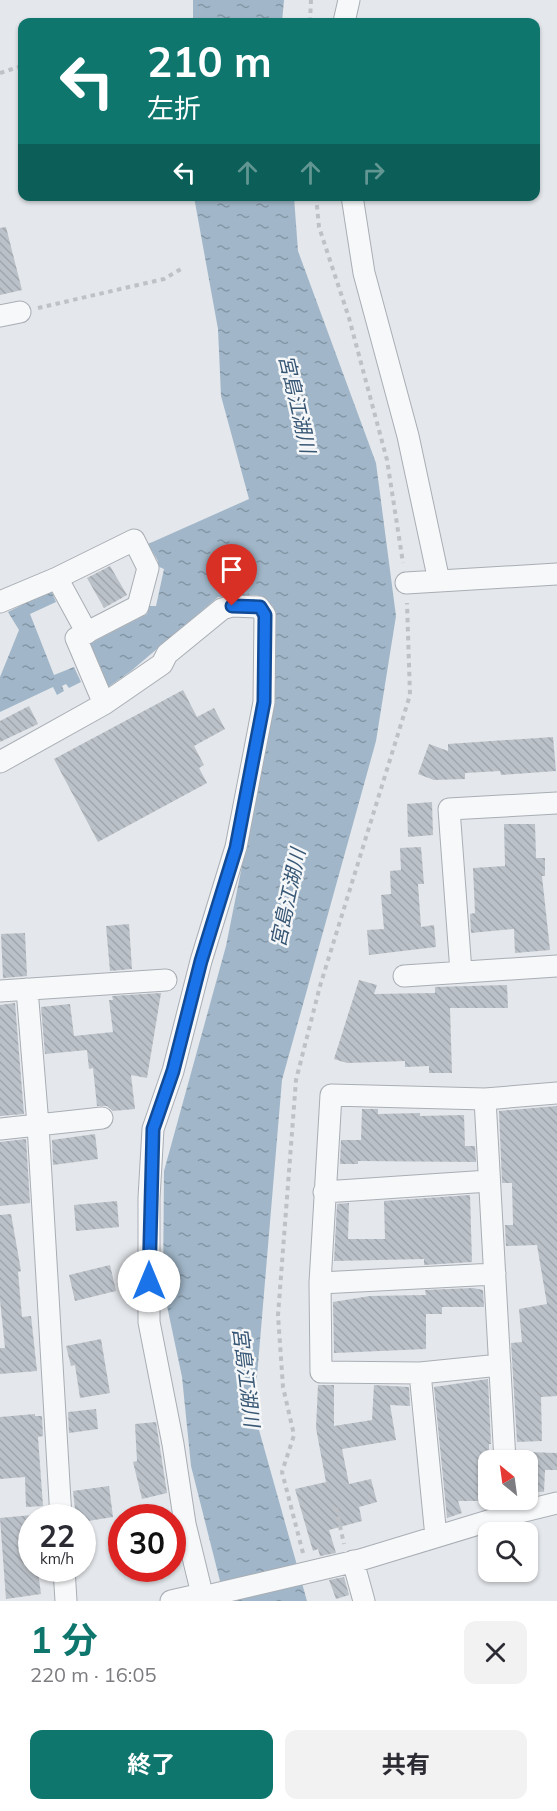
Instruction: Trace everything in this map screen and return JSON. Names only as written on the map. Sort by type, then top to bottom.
[{"type":"street","points":[[344,18],[345,7],[349,0]]},
{"type":"street","points":[[353,201],[364,273],[408,436],[439,581]]},
{"type":"street","points":[[0,602],[57,578],[134,540],[148,568],[138,606],[76,638],[104,704]]},
{"type":"street","points":[[406,583],[557,574]]},
{"type":"street","points":[[57,578],[87,633]]},
{"type":"street","points":[[0,762],[104,704],[162,664],[167,654],[222,609],[260,607],[263,610],[265,615],[264,702],[236,848],[201,961],[173,1071],[153,1129],[149,1198],[149,1322],[173,1444],[185,1524],[209,1596]]},
{"type":"street","points":[[461,972],[449,809],[557,803]]},
{"type":"street","points":[[404,976],[557,966]]},
{"type":"street","points":[[0,991],[166,980]]},
{"type":"street","points":[[27,989],[38,1125],[60,1504]]},
{"type":"street","points":[[500,1365],[420,1373],[321,1372],[320,1283],[331,1095],[485,1099],[557,1093]]},
{"type":"street","points":[[485,1099],[504,1450]]},
{"type":"street","points":[[0,1129],[102,1118]]},
{"type":"street","points":[[324,1192],[489,1181]]},
{"type":"street","points":[[320,1283],[495,1274]]},
{"type":"street","points":[[420,1373],[436,1537]]},
{"type":"street","points":[[538,1505],[557,1503]]},
{"type":"street","points":[[171,1601],[209,1596],[347,1562],[436,1537],[501,1510]]},
{"type":"street","points":[[347,1562],[364,1601]]},
{"type":"street","points":[[65,1582],[66,1601]]},
{"type":"path","points":[[310,18],[311,0]]},
{"type":"path","points":[[0,73],[18,67]]},
{"type":"path","points":[[316,201],[319,227],[349,318],[387,460],[406,583]]},
{"type":"path","points":[[10,314],[164,279],[181,269]]},
{"type":"path","points":[[336,1508],[347,1562]]},
{"type":"water","points":[[193,0],[284,0],[282,18],[193,18]]},
{"type":"water","name":"宮島江湖川","points":[[195,201],[294,201],[298,251],[376,463],[396,616],[376,741],[282,1080],[254,1412],[307,1601],[225,1601],[191,1466],[182,1377],[163,1287],[164,1171],[226,946],[274,705],[273,606],[257,595],[218,597],[131,671],[104,690],[89,644],[147,614],[149,606],[156,606],[164,569],[157,566],[158,561],[148,544],[249,499],[221,396],[218,329]]},
{"type":"water","points":[[51,590],[56,602],[30,614],[54,675],[74,667],[81,682],[69,688],[66,684],[62,686],[64,691],[57,695],[53,687],[0,712],[0,677],[19,630],[8,612]]},
{"type":"building","points":[[6,227],[22,290],[0,295],[0,228]]},
{"type":"building","points":[[110,566],[127,595],[104,608],[87,578]]},
{"type":"building","points":[[183,690],[197,717],[214,708],[225,729],[194,746],[204,765],[199,768],[207,783],[98,842],[54,759]]},
{"type":"building","points":[[29,706],[38,724],[0,742],[0,721]]},
{"type":"building","points":[[553,737],[556,771],[501,775],[500,771],[465,773],[465,779],[434,780],[418,774],[429,744],[448,751],[448,744]]},
{"type":"building","points":[[432,802],[433,835],[408,837],[407,804]]},
{"type":"building","points":[[504,824],[535,824],[536,858],[545,858],[545,876],[542,876],[550,950],[515,953],[514,929],[471,933],[470,914],[475,913],[473,868],[505,866]]},
{"type":"building","points":[[421,847],[424,884],[418,884],[421,927],[434,925],[436,947],[369,955],[367,930],[384,929],[381,895],[391,894],[390,871],[401,870],[400,848]]},
{"type":"building","points":[[129,924],[132,969],[110,971],[106,926]]},
{"type":"building","points":[[25,933],[27,976],[3,978],[1,934]]},
{"type":"building","points":[[359,980],[377,985],[374,994],[435,993],[435,987],[507,985],[508,1008],[450,1008],[452,1073],[429,1073],[429,1066],[405,1067],[405,1061],[347,1063],[334,1059]]},
{"type":"building","points":[[161,993],[147,1078],[131,1075],[135,1109],[113,1111],[107,1106],[97,1106],[93,1068],[89,1069],[87,1050],[45,1054],[41,1007],[70,1004],[74,1036],[113,1032],[109,1000],[113,1000],[112,996]]},
{"type":"building","points":[[15,1003],[24,1114],[0,1116],[0,1005]]},
{"type":"building","points":[[557,1106],[557,1396],[541,1397],[542,1441],[517,1442],[511,1343],[522,1342],[519,1309],[547,1304],[537,1245],[506,1246],[505,1225],[513,1225],[512,1183],[502,1183],[499,1111]]},
{"type":"building","points":[[362,1109],[378,1109],[378,1114],[464,1115],[465,1146],[475,1146],[476,1162],[358,1161],[358,1164],[340,1164],[341,1140],[361,1140]]},
{"type":"building","points":[[95,1134],[98,1159],[53,1165],[52,1140]]},
{"type":"building","points":[[26,1139],[30,1203],[0,1206],[0,1142]]},
{"type":"building","points":[[470,1195],[472,1262],[424,1265],[424,1259],[334,1261],[337,1204],[349,1203],[348,1239],[385,1239],[384,1201]]},
{"type":"building","points":[[117,1201],[119,1227],[76,1231],[74,1205]]},
{"type":"building","points":[[11,1214],[21,1271],[18,1272],[22,1317],[31,1316],[37,1371],[0,1374],[0,1348],[5,1348],[0,1300],[0,1215]]},
{"type":"building","points":[[110,1265],[116,1291],[75,1301],[69,1275]]},
{"type":"building","points":[[473,1288],[483,1290],[484,1307],[442,1307],[442,1314],[426,1314],[426,1349],[334,1353],[333,1302],[370,1296],[426,1295],[425,1290]]},
{"type":"building","points":[[101,1339],[110,1393],[80,1398],[75,1365],[71,1366],[66,1346]]},
{"type":"building","points":[[488,1379],[491,1444],[489,1444],[489,1450],[478,1450],[478,1501],[458,1501],[462,1513],[447,1518],[434,1387]]},
{"type":"building","points":[[318,1385],[334,1385],[334,1426],[372,1420],[374,1385],[409,1387],[410,1406],[390,1405],[396,1440],[342,1449],[349,1484],[371,1479],[377,1502],[359,1507],[362,1521],[329,1530],[336,1553],[320,1556],[318,1549],[313,1551],[295,1489],[326,1482],[316,1428]]},
{"type":"building","points":[[96,1409],[98,1429],[69,1433],[68,1412]]},
{"type":"building","points":[[35,1414],[35,1416],[42,1416],[43,1436],[38,1437],[43,1504],[26,1504],[25,1477],[0,1479],[0,1417]]},
{"type":"building","points":[[156,1422],[167,1493],[142,1499],[133,1462],[137,1461],[135,1424]]},
{"type":"building","points":[[538,1452],[557,1453],[557,1470],[545,1470],[544,1492],[538,1492]]},
{"type":"building","points":[[109,1486],[111,1504],[108,1504],[108,1518],[96,1520],[96,1504],[74,1504],[73,1491]]},
{"type":"building","points":[[18,1516],[18,1582],[39,1582],[41,1594],[6,1599],[0,1518]]},
{"type":"building","points":[[344,1577],[349,1595],[336,1599],[329,1580]]},
{"type":"route","points":[[149,1281],[149,1198],[153,1129],[173,1071],[201,961],[236,848],[264,702],[265,615],[260,607],[232,606]]}]
